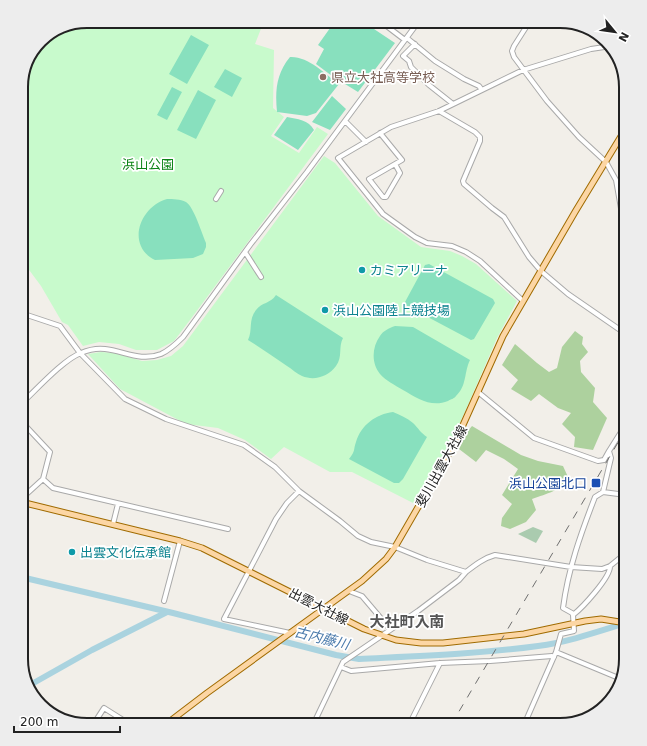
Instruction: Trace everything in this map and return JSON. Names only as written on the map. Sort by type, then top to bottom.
[{"type":"main road","name":"斐川出雲大社線","points":[[173,718],[349,591],[373,572],[395,547],[454,445],[503,336],[619,140]]},
{"type":"main road","name":"出雲大社線","points":[[28,502],[202,548],[381,636],[396,640],[421,643],[443,642],[524,634],[601,619],[619,622]]},
{"type":"street","points":[[390,28],[415,44],[435,61],[464,79],[479,86],[482,90]]},
{"type":"street","points":[[28,397],[67,360],[80,353],[104,348],[136,356],[147,357],[162,354],[174,346],[183,337],[245,252],[307,172],[414,28]]},
{"type":"street","points":[[525,28],[512,51],[514,57],[547,101],[579,137],[606,162],[616,180],[619,197]]},
{"type":"street","points":[[415,44],[404,56],[409,61],[411,67],[429,85],[453,104]]},
{"type":"street","points":[[524,301],[480,261],[466,252],[452,246],[427,243],[415,237],[383,214],[338,159],[339,156],[392,127],[439,111],[523,70],[595,48]]},
{"type":"street","points":[[439,111],[475,132],[480,137],[480,141],[463,181],[464,184],[504,217],[529,257],[541,271],[568,294],[619,329]]},
{"type":"street","points":[[345,121],[366,142]]},
{"type":"street","points":[[380,133],[402,160],[369,179],[384,197],[386,197],[400,173],[396,164]]},
{"type":"street","points":[[216,199],[221,191]]},
{"type":"street","points":[[245,252],[261,277]]},
{"type":"street","points":[[28,315],[60,326],[80,353],[125,399],[166,419],[244,445],[275,468],[299,491],[358,536],[371,542],[395,547],[427,560],[466,572]]},
{"type":"street","points":[[478,392],[534,438],[598,461],[604,460],[619,435]]},
{"type":"street","points":[[28,428],[50,452],[43,478],[28,493]]},
{"type":"street","points":[[604,492],[611,458],[609,451]]},
{"type":"street","points":[[43,478],[53,488],[228,529]]},
{"type":"street","points":[[288,634],[224,619],[276,519],[287,503],[299,491]]},
{"type":"street","points":[[573,615],[563,608],[571,567],[581,531],[595,497],[604,492],[619,494]]},
{"type":"street","points":[[113,524],[118,504]]},
{"type":"street","points":[[164,601],[180,541]]},
{"type":"street","points":[[316,718],[342,666],[390,629],[459,580],[473,566],[488,557],[495,555],[571,567],[602,569],[610,566],[619,559]]},
{"type":"street","points":[[527,718],[557,650],[560,634],[574,631],[573,615],[584,605],[600,586],[610,570],[610,566]]},
{"type":"street","points":[[349,591],[362,596],[390,629]]},
{"type":"street","points":[[557,650],[616,677]]},
{"type":"street","points":[[342,666],[351,671],[440,663],[554,657]]},
{"type":"street","points":[[412,718],[440,663]]},
{"type":"street","points":[[98,718],[104,708],[120,718]]},
{"type":"green space","name":"浜山公園","points":[[87,28],[261,28],[255,44],[274,50],[273,108],[284,117],[271,136],[299,153],[317,127],[328,134],[174,341],[157,350],[136,350],[119,344],[99,342],[83,346],[68,325],[62,322],[41,286],[28,268],[28,83],[34,61],[40,51],[48,43],[68,31]]},
{"type":"green space","points":[[330,28],[373,28],[395,43],[358,92],[316,64],[324,49],[318,45]]},
{"type":"green space","points":[[191,35],[209,45],[187,84],[169,74]]},
{"type":"green space","points":[[290,57],[297,57],[310,62],[339,84],[316,113],[307,116],[277,112],[276,97],[279,76],[285,63]]},
{"type":"green space","points":[[225,69],[242,78],[232,97],[214,87]]},
{"type":"green space","points":[[172,87],[182,92],[167,120],[157,115]]},
{"type":"green space","points":[[198,90],[216,100],[196,139],[177,130]]},
{"type":"green space","points":[[332,96],[346,109],[330,130],[312,122]]},
{"type":"green space","points":[[287,117],[306,122],[314,130],[298,150],[274,135]]},
{"type":"green space","points":[[324,156],[335,163],[378,216],[421,247],[450,251],[476,264],[517,301],[497,338],[449,446],[415,504],[352,472],[330,472],[284,447],[271,459],[245,440],[218,428],[186,424],[120,389],[88,354],[101,352],[115,353],[142,361],[157,360],[171,356],[183,346]]},
{"type":"green space","points":[[167,199],[184,201],[192,209],[206,243],[203,254],[193,258],[155,260],[146,254],[141,246],[139,237],[143,218],[157,203]]},
{"type":"green space","points":[[429,264],[493,299],[495,303],[474,339],[471,340],[407,306],[405,302],[425,265]]},
{"type":"green space","points":[[276,295],[343,338],[338,363],[329,373],[316,378],[302,376],[248,340],[251,321],[256,310]]},
{"type":"green space","points":[[395,326],[413,327],[470,360],[462,388],[454,398],[442,403],[430,403],[391,383],[380,374],[374,360],[375,345],[383,333]]},
{"type":"green space","points":[[575,331],[583,337],[582,344],[588,352],[580,361],[581,372],[595,388],[593,402],[607,418],[593,450],[574,447],[575,437],[562,424],[571,413],[558,408],[539,394],[531,401],[511,389],[518,380],[502,365],[515,344],[549,372],[557,368],[562,347]]},
{"type":"green space","points":[[393,412],[411,421],[427,437],[403,479],[399,483],[394,483],[349,459],[354,452],[358,436],[365,426],[370,421],[381,415]]},
{"type":"green space","points":[[472,426],[521,455],[538,461],[563,466],[568,477],[565,482],[557,489],[532,499],[536,510],[526,522],[510,529],[501,526],[502,518],[512,504],[502,495],[518,469],[504,459],[486,450],[476,462],[459,449],[467,432]]},
{"type":"green space","points":[[533,527],[543,531],[536,543],[518,534]]},
{"type":"waterway","name":"古内藤川","points":[[28,579],[173,613],[336,655],[359,659],[426,656],[516,649],[571,639],[619,625]]},
{"type":"waterway","name":"古内藤川","points":[[33,683],[92,650],[167,612]]},
{"type":"railway","points":[[455,718],[619,441]]},
{"type":"place","name":"県立大社高等学校","points":[[323,77]]},
{"type":"place","name":"カミアリーナ","points":[[362,270]]},
{"type":"place","name":"浜山公園陸上競技場","points":[[325,310]]},
{"type":"place","name":"浜山公園北口","points":[[596,483]]},
{"type":"place","name":"出雲文化伝承館","points":[[72,552]]},
{"type":"district","name":"大社町入南","points":[[407,622]]}]
